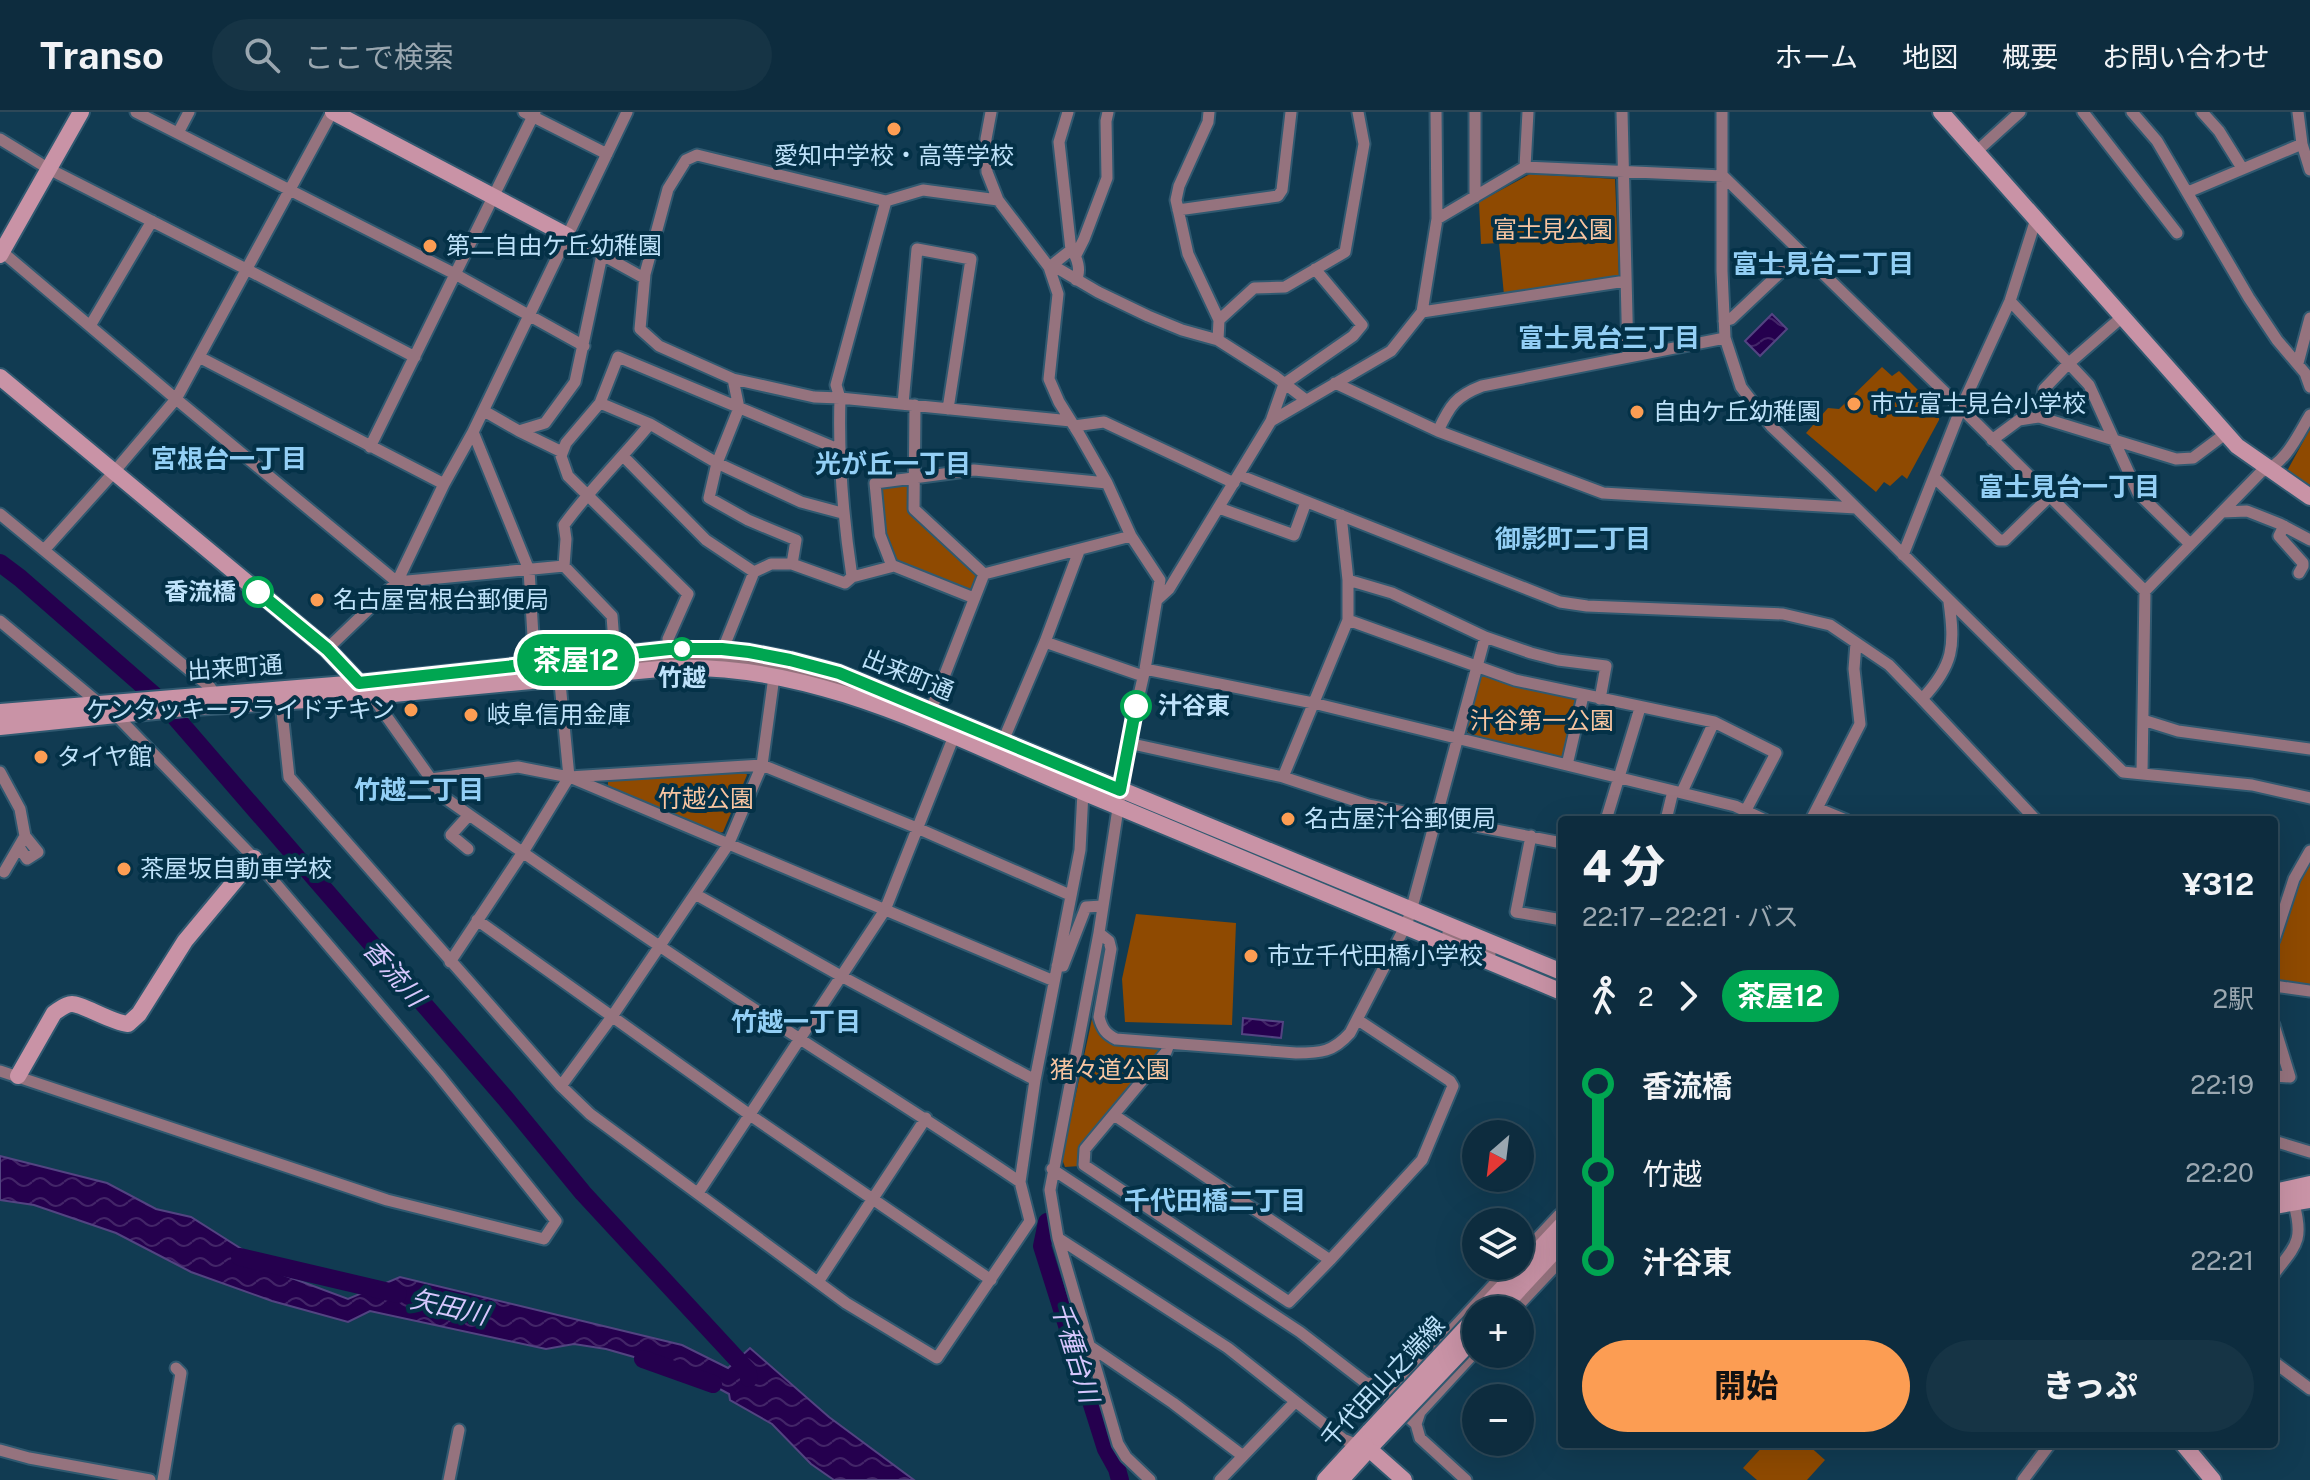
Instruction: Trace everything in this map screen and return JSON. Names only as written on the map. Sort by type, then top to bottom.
[{"type":"main road","points":[[1,252],[81,112]]},
{"type":"main road","points":[[332,112],[568,236]]},
{"type":"main road","points":[[1941,112],[2225,434],[2237,446],[2310,497]]},
{"type":"main road","points":[[0,377],[327,649],[372,696]]},
{"type":"main road","name":"出来町通","points":[[558,670],[579,660],[669,649],[718,662]]},
{"type":"main road","points":[[718,662],[775,666],[841,693],[928,716]]},
{"type":"main road","name":"出来町通","points":[[0,726],[41,723],[120,710],[180,696],[718,662]]},
{"type":"main road","name":"出来町通","points":[[775,666],[817,668],[839,673],[928,716],[1003,741],[1119,798],[1409,916],[1558,971]]},
{"type":"main road","name":"出来町通","points":[[0,712],[98,703],[120,710],[372,696],[535,672]]},
{"type":"main road","name":"出来町通","points":[[928,716],[954,736],[1083,792],[1119,798],[1373,894],[1409,916],[1558,990]]},
{"type":"main road","points":[[18,1076],[54,1013],[64,1007],[72,1004],[128,1024],[139,1014],[185,941],[254,858]]},
{"type":"main road","points":[[2278,1191],[2310,1184]]},
{"type":"main road","points":[[2278,1205],[2302,1202]]},
{"type":"main road","points":[[1513,1296],[1550,1255],[1558,1235]]},
{"type":"main road","points":[[1499,1296],[1550,1255]]},
{"type":"main road","name":"千代田山之端線","points":[[1341,1480],[1369,1441],[1462,1333]]},
{"type":"main road","name":"千代田山之端線","points":[[1325,1480],[1462,1350]]},
{"type":"main road","points":[[1369,1441],[1404,1480]]},
{"type":"main road","points":[[2186,1448],[2213,1480]]},
{"type":"street","points":[[136,112],[455,274],[584,346]]},
{"type":"street","points":[[178,133],[189,112]]},
{"type":"street","points":[[45,549],[176,399],[332,112]]},
{"type":"street","points":[[327,649],[397,582],[444,484],[484,411],[627,112]]},
{"type":"street","points":[[991,112],[986,139],[987,172],[998,200],[1050,266],[1058,294],[1049,379],[1059,402],[1107,483],[1131,536],[1160,580],[1119,798],[1102,906],[1102,936],[1050,1190],[1058,1238],[1118,1444],[1126,1457],[1150,1480]]},
{"type":"street","points":[[1068,112],[1059,142],[1079,274],[1076,280]]},
{"type":"street","points":[[1050,266],[1074,253],[1084,239],[1107,178],[1108,112]]},
{"type":"street","points":[[1209,112],[1208,122],[1179,186],[1176,200],[1188,254],[1219,320],[1218,340]]},
{"type":"street","points":[[1178,210],[1278,196],[1282,190],[1291,112]]},
{"type":"street","points":[[1219,320],[1254,288],[1285,287],[1345,252],[1364,144],[1358,112]]},
{"type":"street","points":[[1271,421],[1391,351],[1422,312],[1437,219],[1436,112]]},
{"type":"street","points":[[1475,112],[1475,197]]},
{"type":"street","points":[[1525,167],[1528,112]]},
{"type":"street","points":[[1622,112],[1628,357]]},
{"type":"street","points":[[1722,112],[1725,338],[1741,387],[1771,426],[2123,772],[2252,785],[2310,798]]},
{"type":"street","points":[[1976,152],[2020,112]]},
{"type":"street","points":[[2083,112],[2177,233]]},
{"type":"street","points":[[2132,112],[2157,141],[2249,298],[2277,340],[2305,373],[2310,387]]},
{"type":"street","points":[[2202,112],[2219,131],[2242,168]]},
{"type":"street","points":[[2298,112],[2302,144],[2310,170]]},
{"type":"street","points":[[370,447],[494,197],[530,114],[607,154]]},
{"type":"street","points":[[0,139],[49,169],[415,357]]},
{"type":"street","points":[[2188,192],[2302,144]]},
{"type":"street","points":[[998,200],[923,190],[886,201],[697,155],[686,160],[668,189],[644,278],[640,329],[659,346],[733,379],[814,397],[1072,423],[1104,422],[1236,479],[1341,515],[1560,602],[1587,606],[1783,614],[1830,625],[1889,665],[2032,816]]},
{"type":"street","points":[[1437,219],[1525,167],[1723,176],[2145,591]]},
{"type":"street","points":[[852,577],[842,513],[838,449],[840,398],[836,385],[886,201]]},
{"type":"street","points":[[1903,555],[1961,408],[2010,301],[2036,219]]},
{"type":"street","points":[[90,326],[152,221]]},
{"type":"street","points":[[568,236],[644,278]]},
{"type":"street","points":[[948,409],[971,259],[917,249],[909,405],[916,478],[914,509],[984,574]]},
{"type":"street","points":[[1,252],[397,582],[564,566]]},
{"type":"street","points":[[1724,321],[1731,319],[1801,253]]},
{"type":"street","points":[[519,431],[545,423],[575,382],[602,255]]},
{"type":"street","points":[[1050,266],[1148,316],[1218,340],[1306,400]]},
{"type":"street","points":[[1157,601],[1169,589],[1271,421],[1284,384],[1353,336],[1362,325],[1315,269]]},
{"type":"street","points":[[1422,312],[1626,281]]},
{"type":"street","points":[[2010,301],[2089,385],[2138,493],[2190,544]]},
{"type":"street","points":[[2039,417],[2044,389],[2122,317]]},
{"type":"street","points":[[2298,363],[2310,318]]},
{"type":"street","points":[[1438,431],[1447,412],[1464,393],[1473,389],[1725,338]]},
{"type":"street","points":[[199,357],[444,484]]},
{"type":"street","points":[[669,649],[668,639],[688,594],[568,476],[561,456],[566,443],[600,403],[618,357],[838,449]]},
{"type":"street","points":[[733,379],[739,408],[717,463],[709,498],[748,520],[796,540],[792,564]]},
{"type":"street","points":[[1335,383],[1438,431],[1603,493],[1856,508]]},
{"type":"street","points":[[600,403],[650,424],[717,463],[801,502],[842,513]]},
{"type":"street","points":[[484,411],[562,452]]},
{"type":"street","points":[[2142,773],[2145,591],[2261,472],[2270,469],[2292,444],[2310,415]]},
{"type":"street","points":[[1992,440],[2019,420],[2039,417],[2176,459],[2193,458],[2225,434]]},
{"type":"street","points":[[615,655],[612,616],[564,566],[564,525],[587,493],[650,424]]},
{"type":"street","points":[[473,432],[529,570],[535,672]]},
{"type":"street","points":[[623,456],[706,540],[754,572]]},
{"type":"street","points":[[892,566],[880,535],[875,483],[974,470],[1107,483]]},
{"type":"street","points":[[1934,477],[1999,540],[2005,540],[2050,496]]},
{"type":"street","points":[[1219,508],[1294,535],[1306,502]]},
{"type":"street","points":[[2222,512],[2247,511],[2310,540]]},
{"type":"street","points":[[0,514],[214,693]]},
{"type":"street","points":[[1283,777],[1348,620],[1348,580],[1341,515]]},
{"type":"street","points":[[2284,526],[2279,536],[2303,563],[2299,573]]},
{"type":"street","points":[[984,574],[1131,536]]},
{"type":"street","points":[[1003,741],[1079,551]]},
{"type":"street","points":[[579,660],[718,662],[754,572],[771,564],[792,564],[845,583],[852,577],[892,566],[974,598]]},
{"type":"street","points":[[928,716],[984,574]]},
{"type":"street","points":[[1348,580],[1392,593],[1485,637],[1558,660],[1606,666],[1600,699]]},
{"type":"street","points":[[1922,699],[1940,675],[1951,651],[1953,637],[1949,601]]},
{"type":"street","points":[[1348,620],[1515,680],[1714,722],[1776,753],[1746,810]]},
{"type":"street","points":[[0,621],[98,703]]},
{"type":"street","points":[[1102,936],[1111,949],[1099,1017],[1102,1028],[1116,1039],[1296,1053],[1322,1053],[1340,1044],[1358,1020],[1409,916],[1485,637]]},
{"type":"street","points":[[1045,642],[1144,672],[1313,703],[1459,737],[1746,810],[1757,816]]},
{"type":"street","points":[[1813,816],[1860,724],[1854,669],[1856,643]]},
{"type":"street","points":[[561,1086],[728,845],[762,765],[775,666]]},
{"type":"street","points":[[450,962],[569,777],[558,670]]},
{"type":"street","points":[[372,696],[438,793],[660,946],[1020,1182]]},
{"type":"street","points":[[1567,765],[1583,696]]},
{"type":"street","points":[[281,702],[289,777],[561,1086],[590,1114],[846,1303],[937,1358],[1030,1221],[1020,1182],[1035,1080],[1080,850],[1083,792]]},
{"type":"street","points":[[1607,816],[1640,708]]},
{"type":"street","points":[[0,1071],[387,1200],[544,1239],[556,1221],[438,1074],[254,858],[120,710]]},
{"type":"street","points":[[2143,720],[2178,731],[2310,749]]},
{"type":"street","points":[[1668,816],[1714,722]]},
{"type":"street","points":[[698,1193],[885,910],[954,736]]},
{"type":"street","points":[[1128,743],[1283,777],[1368,805],[1558,842]]},
{"type":"street","points":[[569,777],[762,765],[1070,895]]},
{"type":"street","points":[[431,779],[518,767],[569,777],[1054,981]]},
{"type":"street","points":[[0,772],[20,809],[25,836],[38,852],[27,859],[19,847]]},
{"type":"street","points":[[1817,808],[1836,816]]},
{"type":"street","points":[[468,849],[451,835],[469,815]]},
{"type":"street","points":[[4,872],[25,836]]},
{"type":"street","points":[[1531,836],[1516,912],[1558,919]]},
{"type":"street","points":[[2278,928],[2294,879],[2310,851]]},
{"type":"street","points":[[695,894],[1035,1080]]},
{"type":"street","points":[[1057,966],[1063,966],[1086,907],[1102,906]]},
{"type":"street","points":[[1409,916],[1558,983]]},
{"type":"street","points":[[477,920],[611,1018],[991,1280]]},
{"type":"street","points":[[2278,987],[2310,991]]},
{"type":"street","points":[[1169,1044],[1166,1052],[1085,1149],[1084,1165],[1289,1302],[1422,1160],[1453,1086],[1358,1020]]},
{"type":"street","points":[[2278,1038],[2290,1077],[2278,1076]]},
{"type":"street","points":[[1114,1115],[1330,1260]]},
{"type":"street","points":[[818,1282],[926,1118]]},
{"type":"street","points":[[2278,1142],[2310,1152]]},
{"type":"street","points":[[1052,1169],[1300,1332],[1366,1383],[1383,1384],[1399,1371],[1409,1375]]},
{"type":"street","points":[[2278,1269],[2297,1245],[2302,1202]]},
{"type":"street","points":[[1534,1242],[1558,1216]]},
{"type":"street","points":[[2300,1225],[2310,1233]]},
{"type":"street","points":[[1058,1238],[1228,1348],[1343,1439],[1369,1441]]},
{"type":"street","points":[[1523,1296],[1550,1255]]},
{"type":"street","points":[[1466,1480],[1420,1438],[1416,1424],[1388,1399],[1498,1280]]},
{"type":"street","points":[[1091,1347],[1243,1456]]},
{"type":"street","points":[[2278,1365],[2310,1389]]},
{"type":"street","points":[[1416,1424],[1420,1412],[1462,1366]]},
{"type":"street","points":[[163,1480],[181,1373],[176,1368]]},
{"type":"street","points":[[1220,1480],[1295,1402]]},
{"type":"street","points":[[449,1480],[459,1430]]},
{"type":"street","points":[[2023,1480],[2047,1448]]},
{"type":"street","points":[[0,1450],[150,1480]]},
{"type":"green space","name":"富士見公園","points":[[1530,174],[1615,179],[1619,276],[1504,295],[1499,243],[1481,244],[1479,202]]},
{"type":"green space","points":[[1882,367],[1892,376],[1899,371],[1939,411],[1939,420],[1907,479],[1902,475],[1890,486],[1884,482],[1876,492],[1806,433],[1828,408],[1839,409]]},
{"type":"green space","points":[[2310,429],[2310,485],[2287,471]]},
{"type":"green space","points":[[906,483],[911,488],[909,513],[979,575],[973,592],[894,567],[884,535],[880,485]]},
{"type":"green space","name":"汁谷第一公園","points":[[1485,675],[1575,698],[1578,702],[1566,756],[1563,758],[1471,735],[1467,731],[1480,677]]},
{"type":"green space","name":"竹越公園","points":[[744,769],[747,775],[723,832],[719,833],[608,788],[611,778]]},
{"type":"green space","points":[[2310,859],[2310,987],[2278,983],[2278,941],[2298,880]]},
{"type":"green space","points":[[1136,914],[1236,923],[1232,1025],[1125,1022],[1122,979]]},
{"type":"green space","name":"猪々道公園","points":[[1093,1014],[1096,1026],[1109,1040],[1126,1046],[1158,1047],[1160,1053],[1081,1148],[1080,1166],[1065,1167],[1062,1159]]},
{"type":"green space","points":[[1761,1448],[1812,1448],[1825,1460],[1807,1480],[1757,1480],[1743,1468]]},
{"type":"water","points":[[1772,314],[1787,329],[1760,356],[1745,341]]},
{"type":"water","points":[[1243,1018],[1283,1022],[1281,1038],[1242,1034]]},
{"type":"water","name":"矢田川","points":[[0,1156],[107,1183],[156,1209],[191,1217],[281,1274],[348,1299],[400,1277],[682,1345],[728,1368],[750,1348],[829,1417],[914,1480],[834,1480],[811,1464],[772,1424],[730,1400],[729,1394],[690,1373],[606,1349],[574,1344],[546,1349],[370,1311],[348,1322],[272,1301],[191,1272],[116,1233],[34,1205],[0,1200]]},
{"type":"waterway","name":"香流川","points":[[0,563],[163,703],[505,1098],[583,1193],[747,1370],[749,1378]]},
{"type":"waterway","name":"千種台川","points":[[1047,1222],[1042,1246],[1106,1449],[1120,1480]]},
{"type":"waterway","name":"矢田川","points":[[240,1257],[398,1294]]},
{"type":"waterway","name":"矢田川","points":[[643,1359],[713,1384]]},
{"type":"bus line","name":"茶屋12","points":[[258,592],[327,649],[359,683],[669,649],[749,652],[839,673],[1120,790],[1136,706]]},
{"type":"place","name":"愛知中学校・高等学校","points":[[894,129]]},
{"type":"place","name":"第二自由ケ丘幼稚園","points":[[430,246]]},
{"type":"place","name":"市立富士見台小学校","points":[[1854,404]]},
{"type":"place","name":"自由ケ丘幼稚園","points":[[1637,412]]},
{"type":"place","name":"香流橋","points":[[258,592]]},
{"type":"place","name":"名古屋宮根台郵便局","points":[[317,600]]},
{"type":"place","name":"竹越","points":[[682,649]]},
{"type":"place","name":"汁谷東","points":[[1136,706]]},
{"type":"place","name":"ケンタッキーフライドチキン","points":[[411,710]]},
{"type":"place","name":"岐阜信用金庫","points":[[471,715]]},
{"type":"place","name":"タイヤ館","points":[[41,757]]},
{"type":"place","name":"名古屋汁谷郵便局","points":[[1288,819]]},
{"type":"place","name":"茶屋坂自動車学校","points":[[124,869]]},
{"type":"place","name":"市立千代田橋小学校","points":[[1251,956]]},
{"type":"district","name":"富士見台二丁目","points":[[1823,264]]},
{"type":"district","name":"富士見台三丁目","points":[[1609,338]]},
{"type":"district","name":"宮根台一丁目","points":[[229,459]]},
{"type":"district","name":"光が丘一丁目","points":[[893,464]]},
{"type":"district","name":"富士見台一丁目","points":[[2069,487]]},
{"type":"district","name":"御影町二丁目","points":[[1573,539]]},
{"type":"district","name":"竹越二丁目","points":[[419,790]]},
{"type":"district","name":"竹越一丁目","points":[[796,1022]]},
{"type":"district","name":"千代田橋二丁目","points":[[1215,1201]]}]
